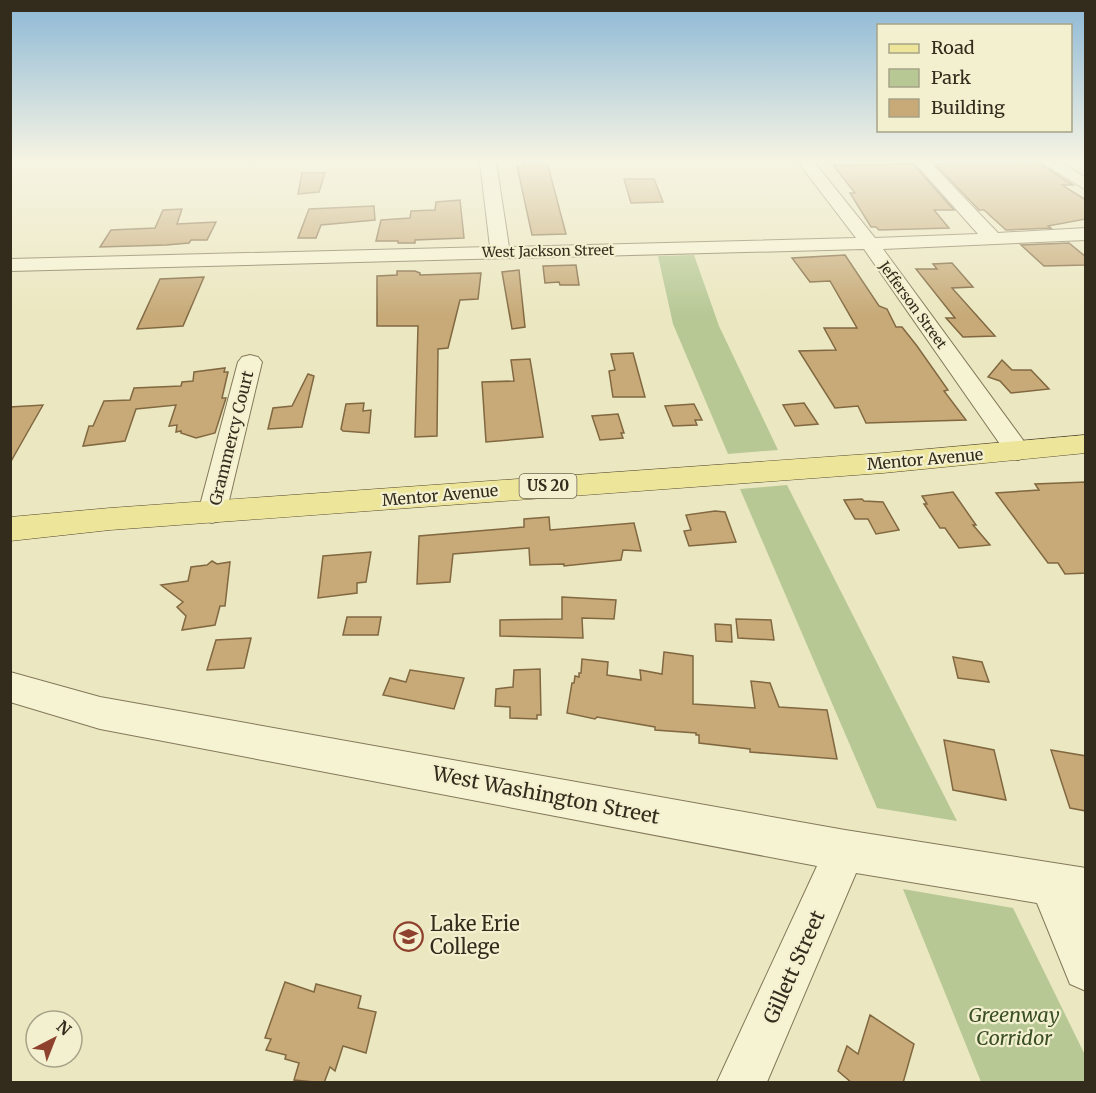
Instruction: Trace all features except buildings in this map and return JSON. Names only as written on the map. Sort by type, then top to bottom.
[{"type":"main road","name":"Mentor Avenue","points":[[10,529],[110,519],[883,463],[1086,444]]},
{"type":"street","points":[[495,213],[500,252]]},
{"type":"street","name":"Jefferson Street","points":[[846,213],[1018,451]]},
{"type":"street","points":[[969,213],[993,239]]},
{"type":"street","name":"West Jackson Street","points":[[10,264],[869,243],[1086,234]]},
{"type":"street","name":"Grammercy Court","points":[[212,513],[250,362]]},
{"type":"street","name":"West Washington Street","points":[[10,687],[100,713],[845,851],[1069,886]]},
{"type":"street","name":"Gillett Street","points":[[742,1083],[845,851]]},
{"type":"street","points":[[1069,886],[1060,909],[1086,968]]},
{"type":"green space","points":[[694,255],[719,326],[778,450],[728,454],[673,324],[658,256]]},
{"type":"green space","points":[[787,485],[957,821],[877,808],[740,489]]},
{"type":"green space","name":"Greenway Corridor","points":[[903,889],[1013,908],[1085,1055],[1085,1082],[981,1082]]},
{"type":"place","name":"Lake Erie College","points":[[409,936]]}]
